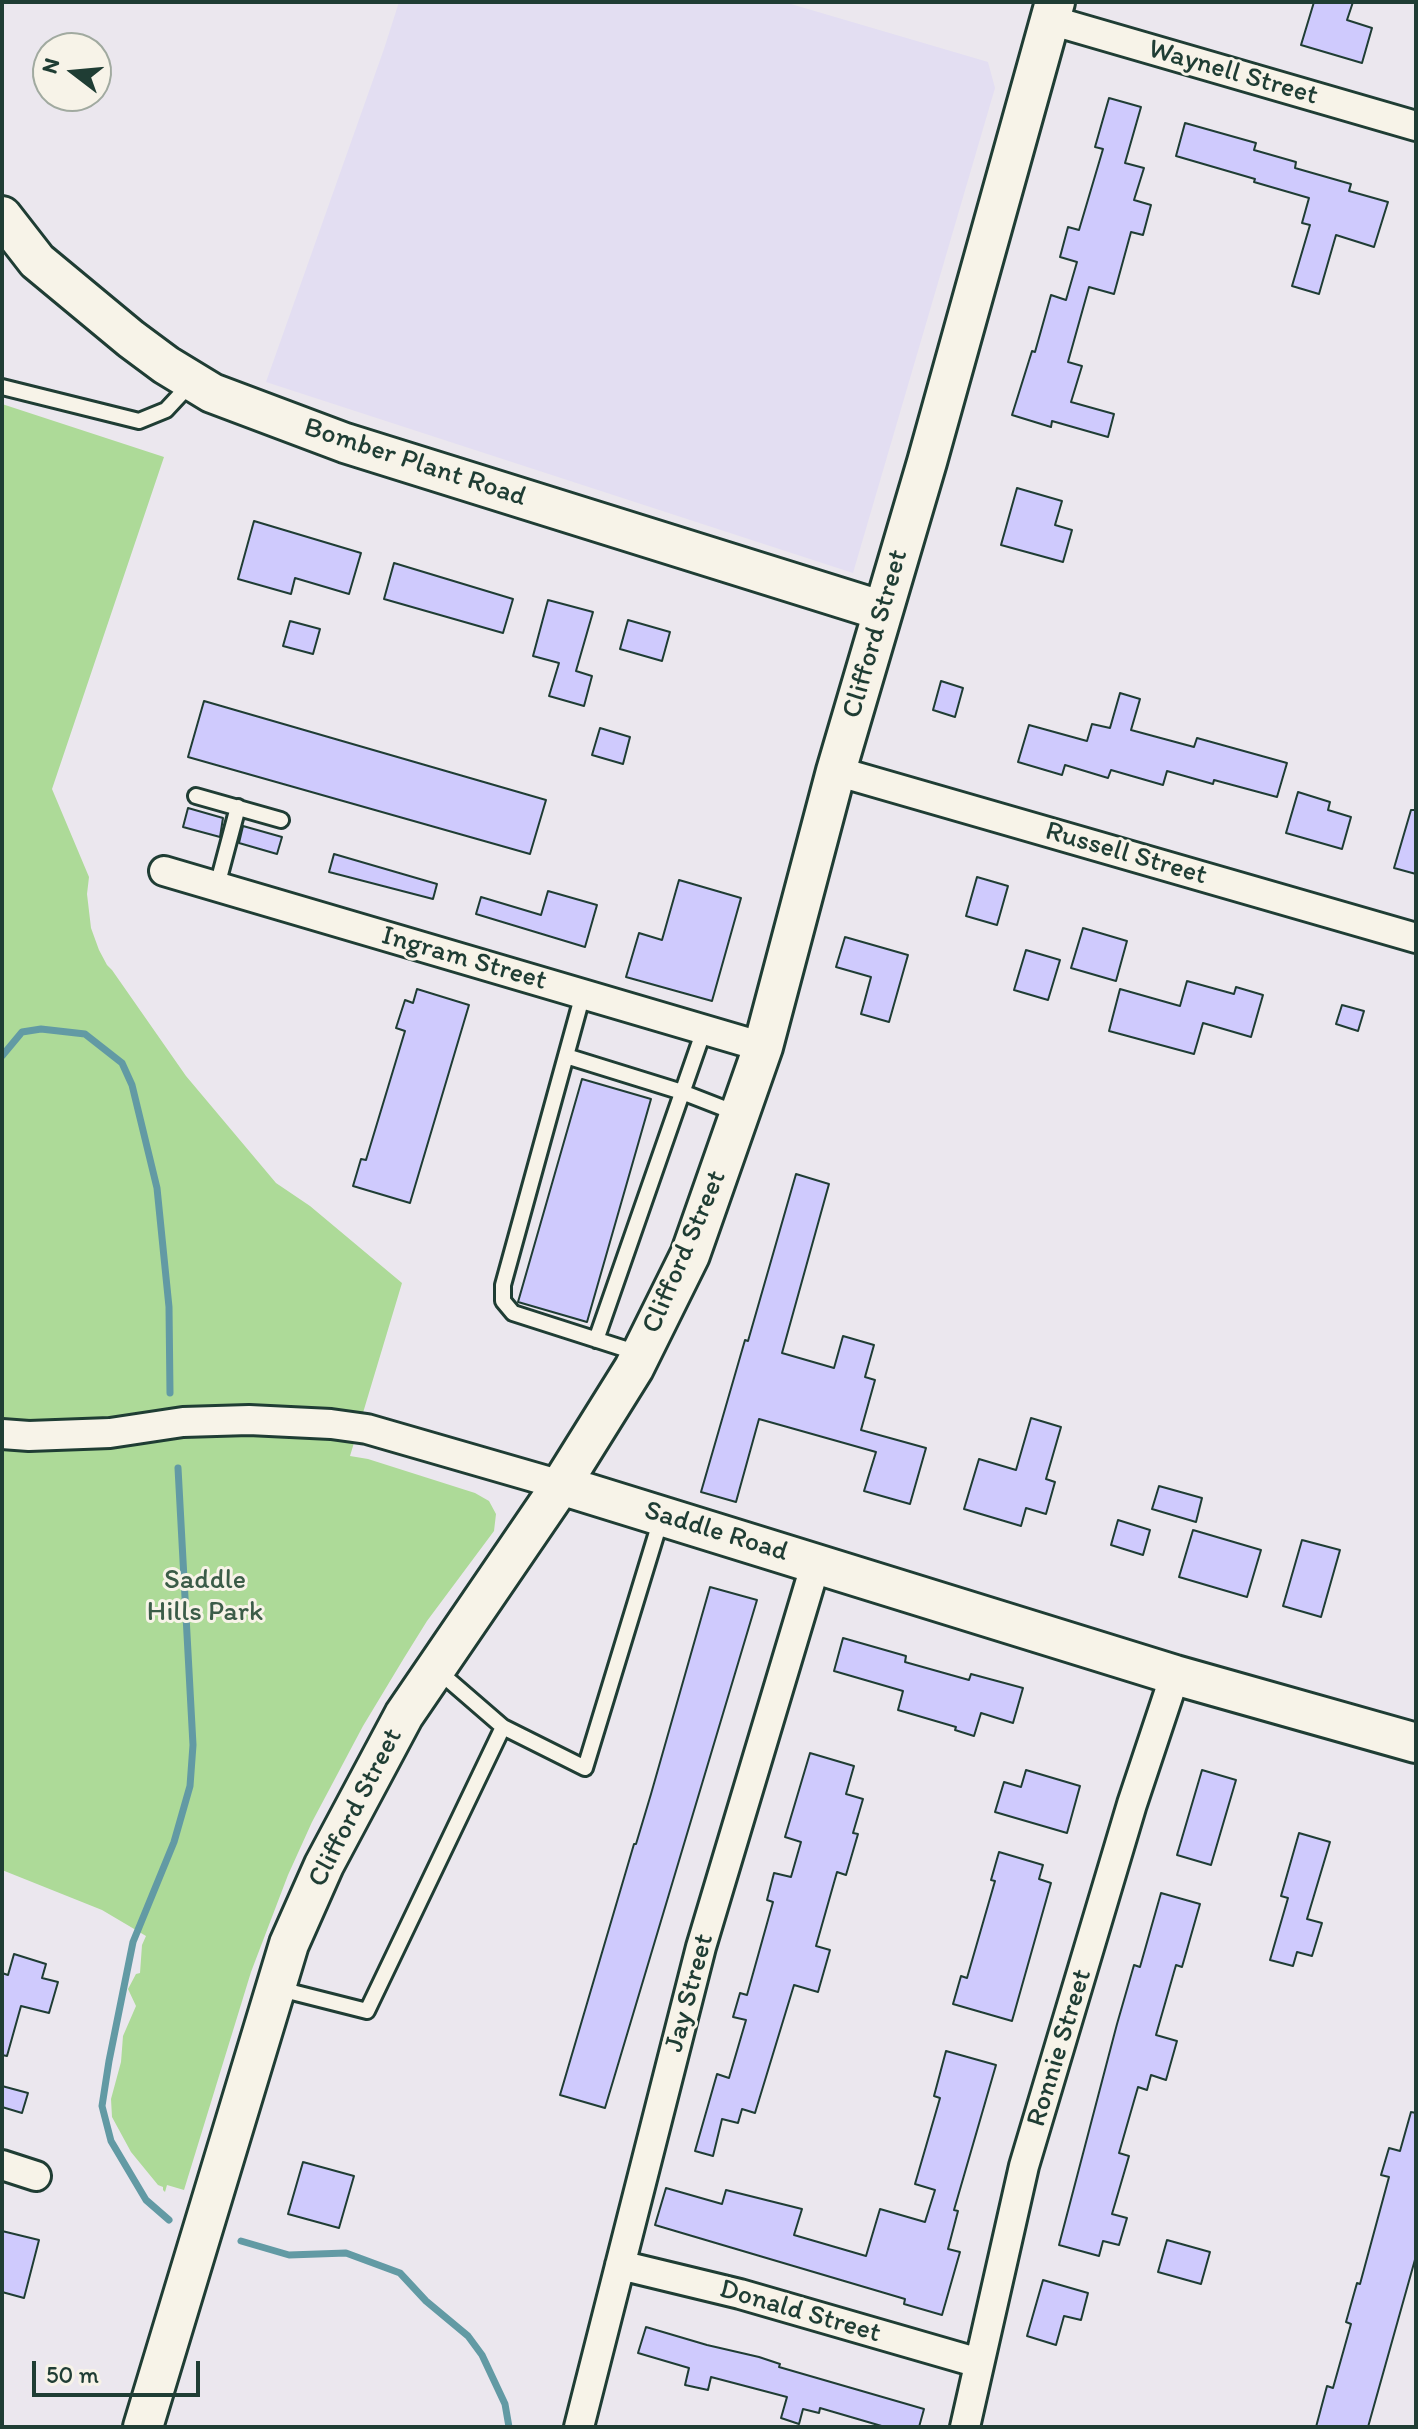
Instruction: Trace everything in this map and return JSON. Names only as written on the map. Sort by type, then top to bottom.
[{"type":"main road","name":"Clifford Street","points":[[143,2427],[289,1944],[324,1865],[404,1715],[561,1485],[641,1354],[690,1255],[763,1047],[836,771],[927,462],[1052,11]]},
{"type":"main road","name":"Bomber Plant Road","points":[[2,216],[37,261],[131,339],[212,393],[345,443],[883,611]]},
{"type":"main road","name":"Saddle Road","points":[[561,1485],[1175,1675],[1416,1743]]},
{"type":"street","name":"Waynell Street","points":[[1052,11],[1416,126]]},
{"type":"street","name":"Russell Street","points":[[836,771],[1416,938]]},
{"type":"street","name":"Ingram Street","points":[[164,871],[763,1047]]},
{"type":"street","name":"Saddle Road","points":[[2,1434],[110,1433],[183,1422],[249,1420],[331,1424],[367,1429],[561,1485]]},
{"type":"street","name":"Jay Street","points":[[579,2427],[701,1947],[816,1563]]},
{"type":"street","name":"Ronnie Street","points":[[965,2427],[1024,2166],[1132,1804],[1175,1675]]},
{"type":"street","points":[[2,2165],[36,2176]]},
{"type":"street","name":"Donald Street","points":[[620,2265],[740,2294],[979,2363]]},
{"type":"lane","points":[[2,387],[139,421],[166,410],[193,381]]},
{"type":"lane","points":[[196,796],[281,820]]},
{"type":"lane","points":[[217,886],[238,807]]},
{"type":"lane","points":[[583,994],[503,1285],[503,1301],[513,1313],[641,1354]]},
{"type":"lane","points":[[596,1340],[704,1030]]},
{"type":"lane","points":[[566,1056],[682,1092],[740,1115]]},
{"type":"lane","points":[[435,1669],[503,1727],[585,1768],[662,1516]]},
{"type":"lane","points":[[276,1988],[367,2011],[503,1727]]},
{"type":"shaded area","points":[[399,2],[784,2],[988,62],[995,88],[853,573],[266,382]]},
{"type":"green space","name":"Saddle Hills Park","points":[[2,404],[164,457],[52,789],[89,877],[87,894],[91,928],[99,950],[186,1076],[276,1183],[310,1206],[402,1283],[350,1456],[475,1493],[489,1501],[496,1514],[494,1531],[427,1621],[363,1726],[312,1822],[251,1972],[184,2190],[167,2185],[165,2192],[131,2152],[112,2117],[111,2099],[121,2062],[123,2036],[136,2006],[128,1989],[136,1974],[140,1973],[142,1945],[146,1936],[102,1910],[2,1870]]},
{"type":"building","points":[[1314,2],[1353,2],[1347,20],[1372,28],[1362,63],[1301,45]]},
{"type":"building","points":[[1109,98],[1141,107],[1125,163],[1144,168],[1134,200],[1151,205],[1143,235],[1131,232],[1114,294],[1089,287],[1068,362],[1082,366],[1071,402],[1114,414],[1108,437],[1052,421],[1051,427],[1012,415],[1032,351],[1035,352],[1051,295],[1066,300],[1077,262],[1060,257],[1068,227],[1079,230],[1103,149],[1095,147]]},
{"type":"building","points":[[1185,123],[1256,143],[1254,150],[1296,162],[1295,168],[1351,184],[1349,191],[1388,202],[1374,247],[1336,235],[1319,294],[1292,286],[1310,225],[1302,223],[1309,198],[1176,156]]},
{"type":"building","points":[[1017,488],[1062,501],[1055,525],[1072,530],[1063,562],[1001,545]]},
{"type":"building","points":[[254,521],[361,553],[349,594],[295,578],[291,594],[238,579]]},
{"type":"building","points":[[394,563],[513,599],[503,633],[384,599]]},
{"type":"building","points":[[548,600],[593,612],[576,671],[592,676],[584,706],[549,696],[559,663],[533,656]]},
{"type":"building","points":[[628,620],[670,632],[662,661],[620,649]]},
{"type":"building","points":[[290,621],[320,629],[313,654],[283,646]]},
{"type":"building","points":[[941,681],[963,688],[955,717],[933,710]]},
{"type":"building","points":[[1120,693],[1140,699],[1131,730],[1194,747],[1197,738],[1287,763],[1277,797],[1167,771],[1163,785],[1111,770],[1108,778],[1065,765],[1062,775],[1018,762],[1029,725],[1087,741],[1092,724],[1110,728]]},
{"type":"building","points":[[204,701],[546,800],[530,854],[188,757]]},
{"type":"building","points":[[600,728],[630,737],[623,764],[592,755]]},
{"type":"building","points":[[1298,792],[1330,802],[1328,810],[1351,817],[1342,849],[1286,833]]},
{"type":"building","points":[[188,808],[223,818],[220,837],[183,827]]},
{"type":"building","points":[[1411,810],[1416,810],[1416,874],[1394,868]]},
{"type":"building","points":[[243,826],[282,837],[277,854],[239,843]]},
{"type":"building","points":[[334,854],[437,884],[433,899],[329,872]]},
{"type":"building","points":[[977,877],[1008,886],[997,925],[966,916]]},
{"type":"building","points":[[679,880],[741,898],[712,1001],[626,977],[639,933],[662,940]]},
{"type":"building","points":[[548,891],[597,905],[585,947],[476,914],[481,897],[541,915]]},
{"type":"building","points":[[1083,928],[1127,941],[1116,981],[1071,968]]},
{"type":"building","points":[[845,937],[908,955],[889,1022],[861,1014],[871,977],[836,967]]},
{"type":"building","points":[[1026,950],[1060,960],[1048,1000],[1014,990]]},
{"type":"building","points":[[1187,981],[1234,994],[1236,987],[1263,995],[1251,1037],[1203,1023],[1194,1054],[1109,1031],[1120,989],[1180,1006]]},
{"type":"building","points":[[417,989],[469,1005],[410,1203],[353,1186],[361,1159],[366,1160],[405,1031],[396,1028],[405,1000],[413,1003]]},
{"type":"building","points":[[1342,1005],[1364,1011],[1358,1031],[1336,1024]]},
{"type":"building","points":[[582,1079],[651,1099],[587,1322],[518,1302]]},
{"type":"building","points":[[796,1174],[829,1184],[782,1353],[834,1368],[843,1336],[874,1345],[865,1377],[875,1380],[861,1430],[926,1448],[910,1504],[864,1491],[876,1452],[759,1419],[736,1502],[701,1492]]},
{"type":"building","points":[[1031,1418],[1061,1427],[1046,1479],[1055,1482],[1046,1514],[1026,1508],[1021,1526],[964,1509],[979,1459],[1016,1470]]},
{"type":"building","points":[[1159,1486],[1202,1498],[1196,1522],[1152,1509]]},
{"type":"building","points":[[1118,1520],[1150,1530],[1143,1555],[1111,1545]]},
{"type":"building","points":[[1193,1530],[1261,1550],[1247,1597],[1179,1577]]},
{"type":"building","points":[[1302,1540],[1340,1550],[1321,1617],[1283,1606]]},
{"type":"building","points":[[710,1587],[757,1600],[605,2108],[560,2095]]},
{"type":"building","points":[[843,1638],[906,1656],[905,1662],[969,1680],[971,1674],[1023,1688],[1013,1723],[981,1713],[974,1736],[955,1730],[956,1727],[898,1710],[903,1691],[834,1671]]},
{"type":"building","points":[[810,1753],[854,1766],[846,1794],[863,1799],[853,1833],[858,1834],[846,1875],[837,1872],[816,1946],[830,1950],[818,1992],[794,1985],[755,2113],[742,2109],[738,2123],[722,2119],[713,2156],[695,2151],[717,2074],[729,2078],[746,2020],[733,2017],[740,1993],[747,1995],[773,1902],[767,1900],[774,1873],[791,1877],[801,1842],[785,1837]]},
{"type":"building","points":[[1026,1770],[1080,1786],[1067,1833],[995,1812],[1004,1782],[1021,1787]]},
{"type":"building","points":[[1202,1770],[1236,1780],[1211,1865],[1177,1855]]},
{"type":"building","points":[[1299,1833],[1330,1842],[1307,1919],[1322,1923],[1312,1956],[1297,1952],[1293,1966],[1270,1960],[1288,1898],[1281,1896]]},
{"type":"building","points":[[999,1852],[1043,1865],[1039,1879],[1051,1883],[1012,2021],[953,2004],[961,1976],[967,1978],[995,1881],[991,1880]]},
{"type":"building","points":[[1161,1893],[1200,1904],[1182,1967],[1176,1965],[1156,2035],[1177,2041],[1166,2080],[1151,2075],[1147,2090],[1138,2087],[1119,2153],[1129,2156],[1112,2214],[1127,2218],[1119,2245],[1103,2241],[1099,2256],[1059,2245],[1134,1965],[1140,1967]]},
{"type":"building","points":[[14,1954],[46,1964],[42,1978],[58,1982],[49,2013],[21,2006],[7,2056],[2,2055],[2,1973],[8,1975]]},
{"type":"building","points":[[946,2051],[996,2065],[954,2210],[958,2211],[948,2249],[960,2252],[942,2315],[904,2304],[905,2299],[655,2225],[666,2188],[722,2204],[726,2190],[802,2209],[794,2235],[866,2256],[880,2209],[925,2222],[935,2190],[915,2184],[940,2098],[934,2096]]},
{"type":"building","points":[[2,2086],[28,2093],[22,2113],[2,2107]]},
{"type":"building","points":[[1411,2112],[1416,2113],[1416,2256],[1368,2427],[1316,2427],[1327,2386],[1333,2388],[1351,2324],[1346,2322],[1357,2283],[1360,2284],[1389,2177],[1381,2175],[1389,2148],[1400,2151]]},
{"type":"building","points":[[303,2162],[354,2176],[339,2228],[288,2214]]},
{"type":"building","points":[[2,2231],[39,2240],[24,2298],[2,2292]]},
{"type":"building","points":[[1167,2240],[1210,2252],[1201,2284],[1158,2272]]},
{"type":"building","points":[[1043,2280],[1088,2293],[1081,2320],[1064,2316],[1056,2345],[1027,2336]]},
{"type":"building","points":[[646,2327],[759,2357],[780,2364],[779,2367],[924,2409],[919,2427],[885,2427],[820,2408],[819,2413],[803,2409],[799,2424],[781,2418],[787,2397],[711,2377],[708,2390],[685,2385],[689,2368],[638,2353]]},
{"type":"waterway","points":[[2,1056],[22,1032],[41,1029],[85,1034],[122,1063],[132,1085],[157,1188],[169,1307],[170,1393]]},
{"type":"waterway","points":[[169,2220],[146,2200],[111,2141],[102,2106],[133,1942],[174,1842],[190,1786],[193,1745],[178,1468]]},
{"type":"waterway","points":[[241,2241],[289,2255],[346,2253],[400,2273],[426,2301],[468,2336],[482,2355],[505,2404],[509,2427]]}]
